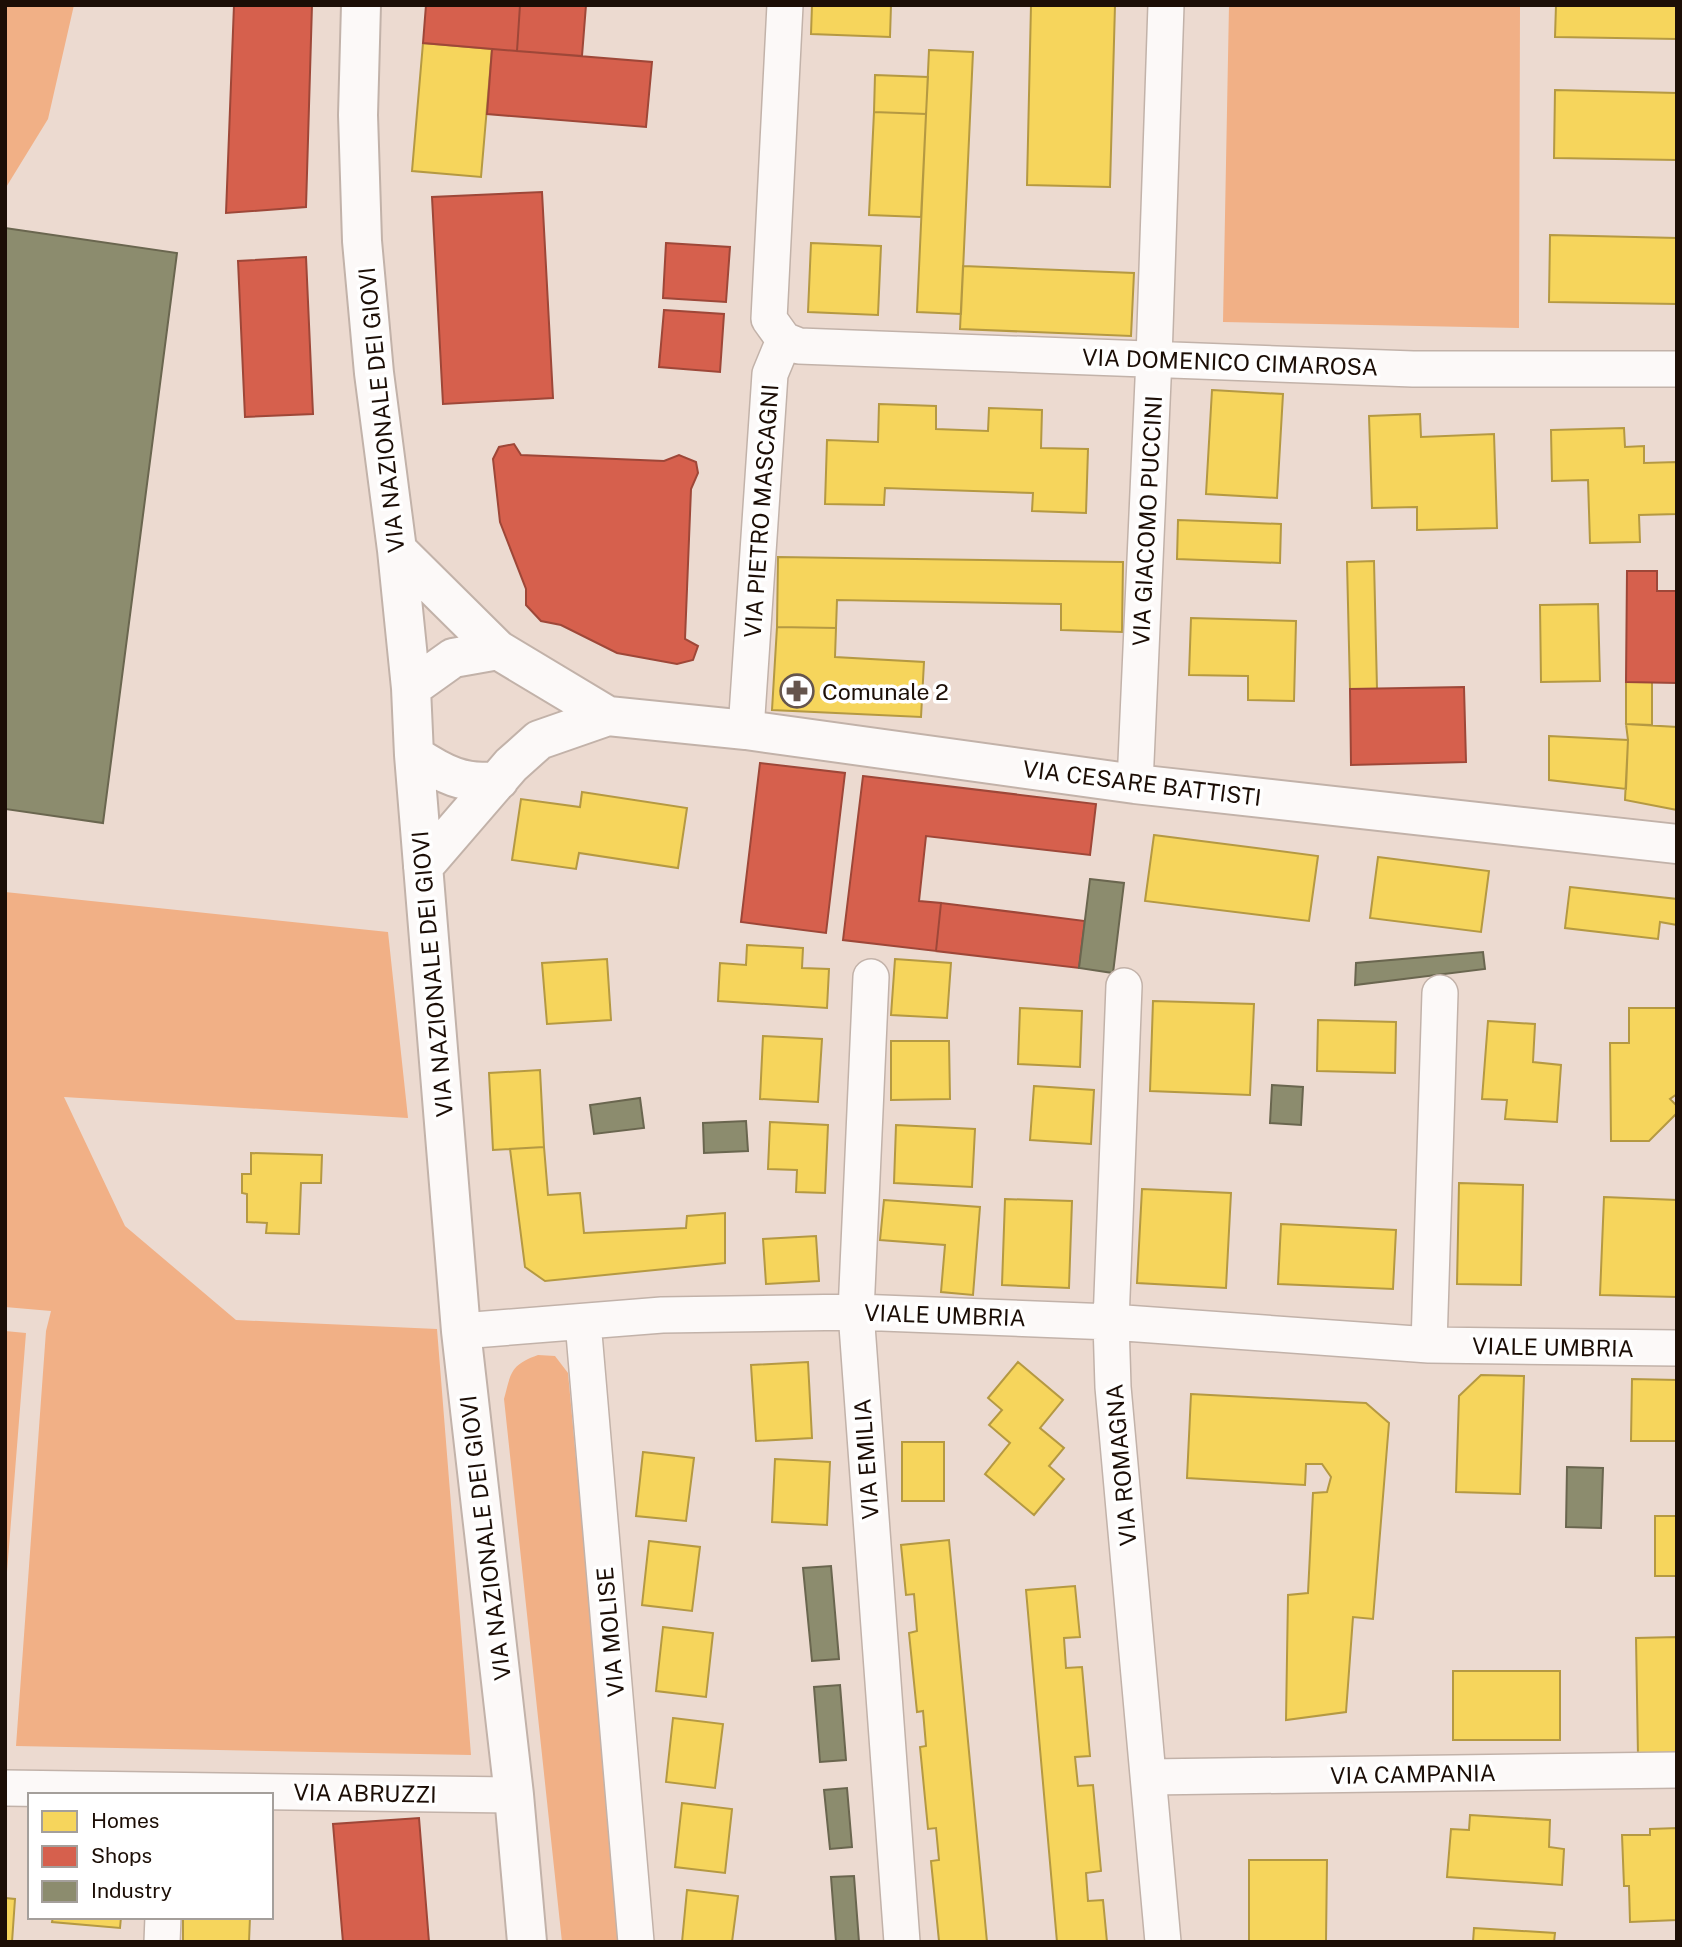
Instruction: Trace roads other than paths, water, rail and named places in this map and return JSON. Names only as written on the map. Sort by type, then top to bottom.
[{"type":"main road","name":"VIA NAZIONALE DEI GIOVI","points":[[361,5],[358,115],[362,240],[374,373],[397,550],[411,688],[414,755],[461,1331],[514,1795],[527,1942]]},
{"type":"main road","name":"VIA CESARE BATTISTI","points":[[397,550],[498,650],[608,716]]},
{"type":"main road","points":[[411,688],[453,658],[498,650]]},
{"type":"main road","name":"VIA CESARE BATTISTI","points":[[423,867],[511,765],[539,740],[608,716],[746,730],[1135,784],[1677,844]]},
{"type":"main road","points":[[414,755],[438,772],[457,779],[472,782],[499,780]]},
{"type":"street","points":[[785,5],[769,319],[785,340]]},
{"type":"street","name":"VIA GIACOMO PUCCINI","points":[[1135,784],[1166,5]]},
{"type":"street","name":"VIA DOMENICO CIMAROSA","points":[[785,340],[799,346],[1413,369],[1677,369]]},
{"type":"street","name":"VIA PIETRO MASCAGNI","points":[[746,730],[770,374],[785,340]]},
{"type":"street","name":"VIA EMILIA","points":[[871,977],[856,1312],[902,1942]]},
{"type":"street","name":"VIA ROMAGNA","points":[[1124,986],[1111,1322],[1113,1387],[1163,1942]]},
{"type":"street","points":[[1429,1345],[1440,993]]},
{"type":"street","name":"VIALE UMBRIA","points":[[461,1331],[662,1315],[856,1312],[1111,1322],[1429,1345],[1677,1348]]},
{"type":"street","name":"VIA MOLISE","points":[[583,1322],[636,1942]]},
{"type":"street","name":"VIA CAMPANIA","points":[[1149,1777],[1677,1770]]},
{"type":"street","name":"VIA ABRUZZI","points":[[5,1788],[514,1795]]},
{"type":"street","points":[[162,1942],[163,1919]]},
{"type":"place","name":"Comunale 2","points":[[797,691]]}]
